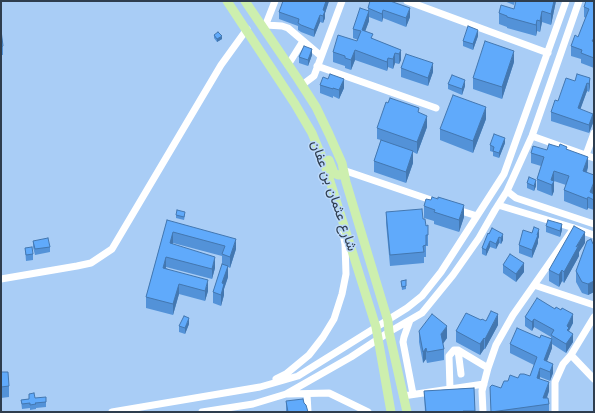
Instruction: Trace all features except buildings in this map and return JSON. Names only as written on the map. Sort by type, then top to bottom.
[{"type":"main road","name":"شارع عثمان بن عفان","points":[[227,1],[312,133],[324,162],[376,327],[391,412]]},
{"type":"main road","name":"شارع عثمان بن عفان","points":[[245,1],[265,27],[302,86],[330,134],[342,163],[388,320],[389,332],[408,395],[407,412]]},
{"type":"main road","points":[[301,115],[318,133],[334,173],[338,175],[344,173]]},
{"type":"street","points":[[275,1],[265,27],[285,27],[321,56]]},
{"type":"street","points":[[302,86],[314,76],[342,1]]},
{"type":"street","points":[[407,1],[548,53]]},
{"type":"street","points":[[112,412],[260,387],[298,376],[408,308],[422,296],[441,272],[504,174],[566,1]]},
{"type":"street","points":[[202,412],[253,404],[286,394],[351,357],[389,332],[422,313],[453,275],[479,238],[508,191],[532,136],[579,1]]},
{"type":"street","points":[[1,278],[91,263],[112,248],[221,65],[246,29]]},
{"type":"street","points":[[288,65],[303,41]]},
{"type":"street","points":[[317,66],[436,108]]},
{"type":"street","points":[[586,155],[594,133]]},
{"type":"street","points":[[532,136],[594,158]]},
{"type":"street","points":[[344,173],[440,203]]},
{"type":"street","points":[[508,191],[516,198],[594,224]]},
{"type":"street","points":[[260,387],[286,374],[309,355],[323,337],[334,319],[342,294],[346,274],[345,244],[336,200]]},
{"type":"street","points":[[498,205],[594,235]]},
{"type":"street","points":[[447,206],[477,216]]},
{"type":"street","points":[[484,412],[482,391],[496,345],[534,285],[574,228]]},
{"type":"street","points":[[534,285],[594,305]]},
{"type":"street","points":[[555,412],[555,382],[563,364],[571,355],[594,317]]},
{"type":"street","points":[[410,320],[403,342],[408,395],[484,384]]},
{"type":"street","points":[[450,389],[449,356],[454,350],[458,350],[488,368]]},
{"type":"street","points":[[458,350],[462,374]]},
{"type":"street","points":[[571,355],[594,379]]},
{"type":"street","points":[[286,394],[329,393],[368,412]]},
{"type":"street","points":[[307,394],[308,412]]}]
